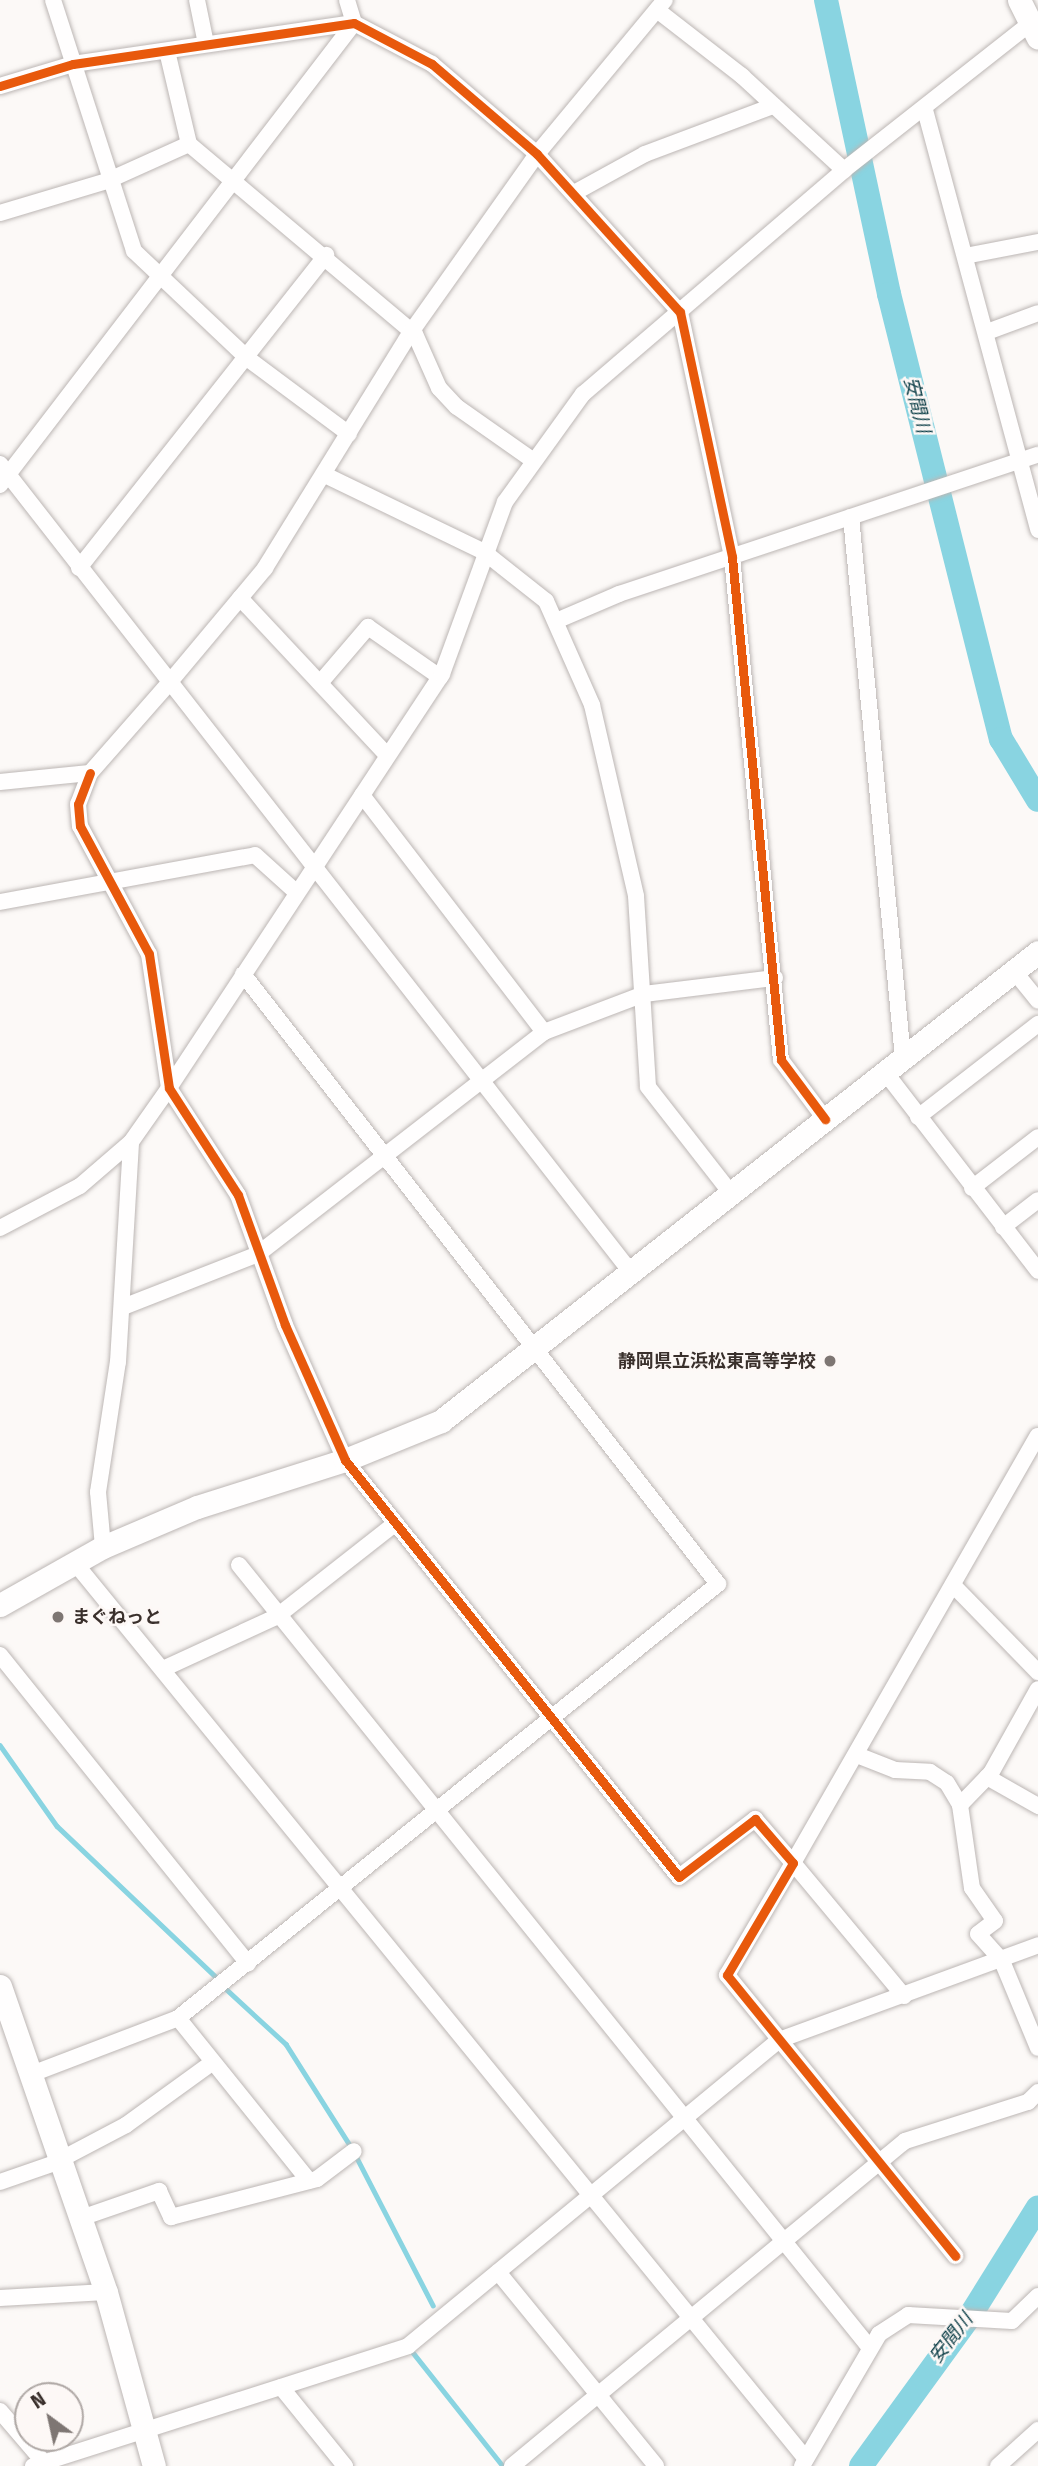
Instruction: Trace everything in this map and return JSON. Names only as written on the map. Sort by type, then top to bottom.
[{"type":"street","points":[[53,0],[126,238],[159,276],[247,358],[349,434]]},
{"type":"street","points":[[197,0],[206,44]]},
{"type":"street","points":[[347,0],[354,23]]},
{"type":"street","points":[[0,1228],[80,1186],[131,1142],[169,1088],[440,677],[484,552],[531,459],[583,394],[844,170],[1036,27],[1019,0]]},
{"type":"street","points":[[844,170],[661,5],[537,154],[411,332],[325,475],[240,598],[90,774],[78,804],[80,825],[110,886],[149,954],[169,1088],[238,1195],[258,1254],[345,1460],[679,1877],[755,1819],[904,1996]]},
{"type":"street","points":[[0,86],[73,64],[354,23],[432,64],[537,154],[680,312],[732,557],[781,1060],[825,1119]]},
{"type":"street","points":[[354,23],[3,475],[315,866],[630,1271]]},
{"type":"street","points":[[167,51],[189,144],[230,180],[326,255],[411,332],[457,407],[531,459]]},
{"type":"street","points":[[574,193],[645,154],[773,106]]},
{"type":"street","points":[[925,110],[987,332],[1031,457],[1038,530]]},
{"type":"street","points":[[0,213],[107,181],[189,144]]},
{"type":"street","points":[[965,256],[1038,242]]},
{"type":"street","points":[[79,568],[326,255]]},
{"type":"street","points":[[987,332],[1038,313]]},
{"type":"street","points":[[556,621],[924,490],[953,485],[1031,457]]},
{"type":"street","points":[[325,475],[484,552],[546,601],[601,736],[640,921],[648,1087],[730,1192]]},
{"type":"street","points":[[851,517],[894,1065],[918,1117],[1038,1271]]},
{"type":"street","points":[[240,598],[388,756]]},
{"type":"street","points":[[320,683],[368,627],[440,677]]},
{"type":"street","points":[[0,782],[90,774]]},
{"type":"street","points":[[362,795],[544,1031]]},
{"type":"street","points":[[0,902],[110,886],[255,855],[296,892]]},
{"type":"street","points":[[0,1605],[103,1547],[197,1507],[345,1460],[441,1420],[1038,953]]},
{"type":"street","points":[[1014,971],[1038,1001]]},
{"type":"street","points":[[29,2075],[178,2018],[718,1584],[243,974]]},
{"type":"street","points":[[123,1307],[258,1254],[544,1031],[644,994],[775,978]]},
{"type":"street","points":[[918,1117],[1038,1024]]},
{"type":"street","points":[[972,1188],[1038,1137]]},
{"type":"street","points":[[103,1547],[98,1492],[123,1307],[131,1142]]},
{"type":"street","points":[[1003,1227],[1038,1200]]},
{"type":"street","points":[[955,2256],[727,1975],[857,1755],[953,1584],[1033,1458],[1038,1436]]},
{"type":"street","points":[[165,1668],[276,1617],[396,1523]]},
{"type":"street","points":[[75,1563],[165,1668],[692,2318],[804,2462],[879,2334],[913,2315],[981,2324],[1012,2321],[1038,2296]]},
{"type":"street","points":[[239,1565],[276,1617],[682,2120],[870,2348]]},
{"type":"street","points":[[953,1584],[1038,1672]]},
{"type":"street","points":[[0,1655],[248,1964]]},
{"type":"street","points":[[960,1805],[987,1777],[1038,1689]]},
{"type":"street","points":[[857,1755],[895,1770],[930,1772],[960,1805],[972,1888],[995,1921],[978,1934],[1002,1961],[1038,2048]]},
{"type":"street","points":[[987,1777],[1038,1806]]},
{"type":"street","points":[[0,2411],[37,2462],[145,2426],[281,2387],[408,2346],[779,2040],[1002,1961],[1038,1945]]},
{"type":"street","points":[[2,2000],[106,2292],[154,2466]]},
{"type":"street","points":[[178,2018],[309,2181]]},
{"type":"street","points":[[0,2182],[59,2158],[126,2125],[213,2062]]},
{"type":"street","points":[[512,2466],[905,2141],[1016,2107],[1038,2092]]},
{"type":"street","points":[[81,2218],[159,2191],[171,2217],[309,2181],[354,2151]]},
{"type":"street","points":[[498,2272],[656,2466]]},
{"type":"street","points":[[0,2298],[106,2292]]},
{"type":"street","points":[[281,2387],[345,2466]]},
{"type":"street","points":[[998,2466],[1038,2430]]},
{"type":"waterway","name":"安間川","points":[[826,0],[889,294],[1001,739],[1038,800]]},
{"type":"waterway","points":[[0,1745],[57,1826],[215,1976]]},
{"type":"waterway","points":[[225,1988],[286,2044],[351,2147]]},
{"type":"waterway","points":[[356,2156],[433,2305]]},
{"type":"waterway","name":"安間川","points":[[861,2466],[970,2316],[1038,2207]]},
{"type":"waterway","points":[[411,2350],[502,2465]]},
{"type":"cycle path","points":[[0,86],[73,64],[354,23],[432,64],[537,154],[680,312],[732,557],[781,1060],[825,1119]]},
{"type":"cycle path","points":[[90,773],[78,804],[80,826],[149,954],[169,1088],[238,1195],[285,1325],[345,1460],[679,1877],[755,1819],[793,1863],[727,1975],[955,2256]]},
{"type":"place","name":"静岡県立浜松東高等学校","points":[[830,1361]]},
{"type":"place","name":"まぐねっと","points":[[58,1617]]}]
